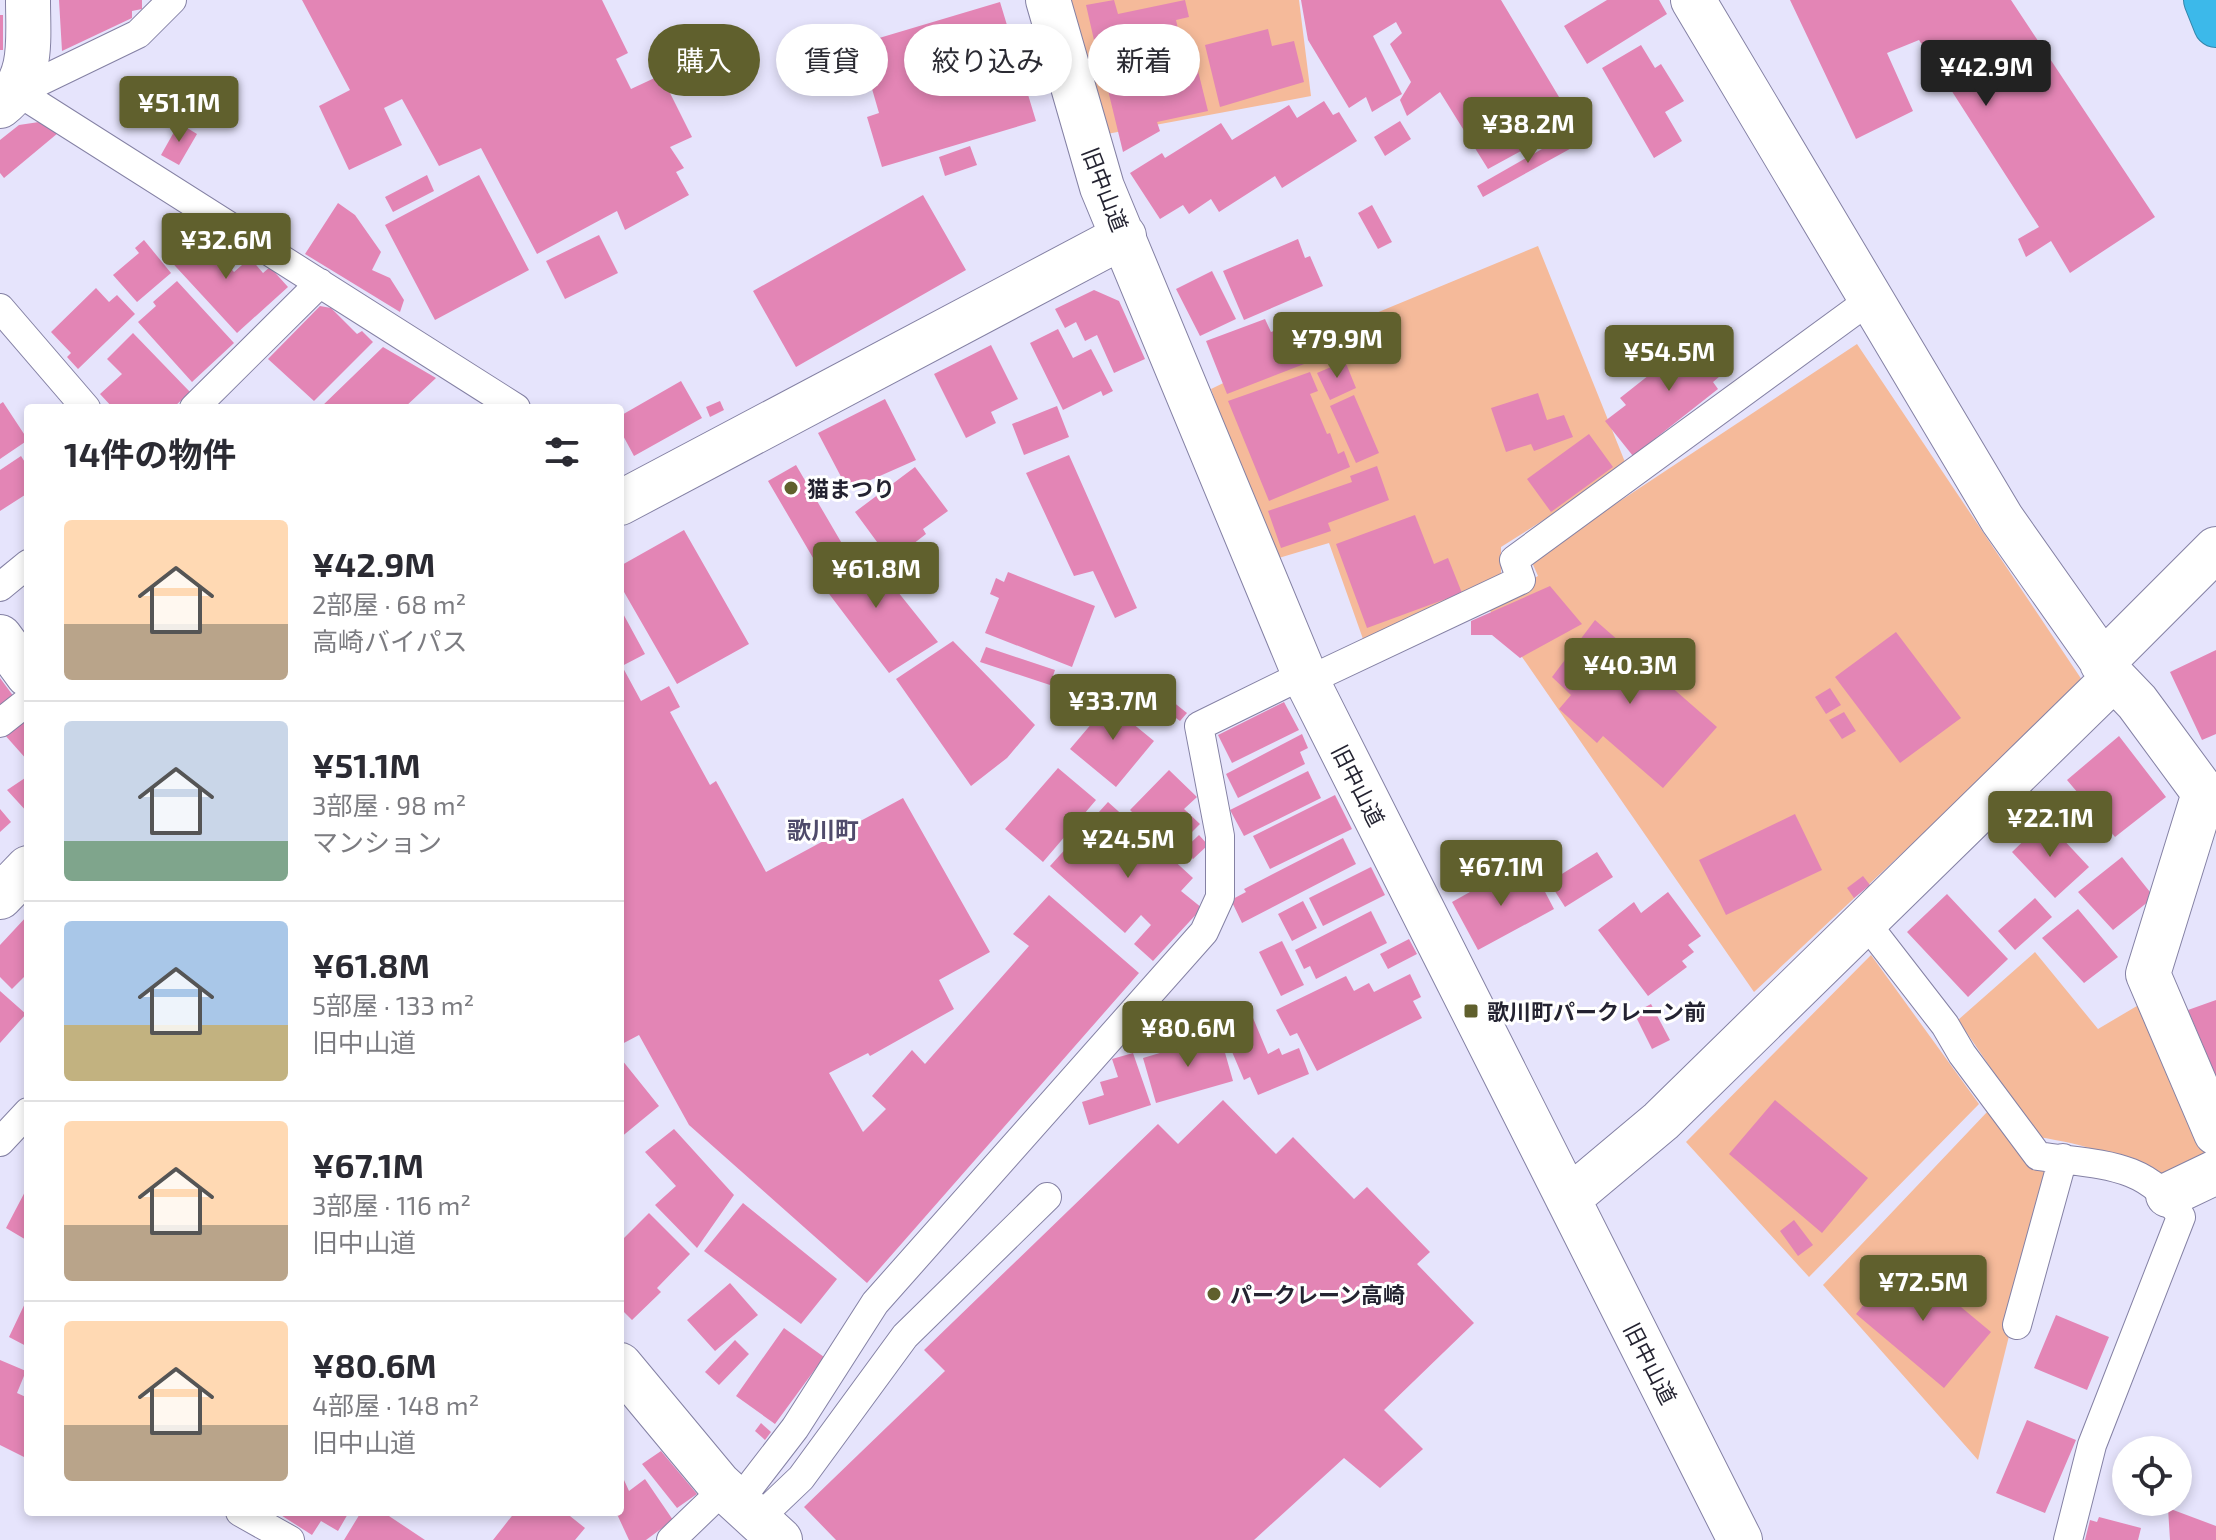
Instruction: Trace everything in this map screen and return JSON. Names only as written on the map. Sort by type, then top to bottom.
[{"type":"highway","points":[[2206,0],[2216,25]]},
{"type":"street","points":[[9,99],[28,55],[28,0]]},
{"type":"street","name":"旧中山道","points":[[1048,0],[1102,187],[1306,678],[1740,1540]]},
{"type":"street","points":[[1693,0],[2002,519],[2108,671],[2137,702],[2204,793],[2148,974],[2216,1133]]},
{"type":"street","points":[[627,489],[1124,236]]},
{"type":"street","points":[[1568,1199],[1661,1121],[1866,923],[2108,671],[2216,549]]},
{"type":"street","points":[[0,637],[24,670]]},
{"type":"street","points":[[0,897],[24,872]]},
{"type":"street","points":[[2168,1195],[2216,1172]]},
{"type":"street","points":[[624,1370],[750,1512]]},
{"type":"lane","points":[[9,99],[138,34],[172,0]]},
{"type":"lane","points":[[9,99],[320,283],[510,404]]},
{"type":"lane","points":[[198,404],[320,283]]},
{"type":"lane","points":[[750,1512],[795,1428],[875,1303],[1204,932],[1220,897],[1220,849],[1199,726],[1521,580],[1514,560],[1871,299]]},
{"type":"lane","points":[[0,308],[83,404]]},
{"type":"lane","points":[[0,587],[24,567]]},
{"type":"lane","points":[[0,723],[24,704]]},
{"type":"lane","points":[[1866,923],[1945,1025],[1962,1054],[2038,1156],[2116,1167],[2168,1195],[2181,1217],[2176,1237],[2092,1445],[2068,1540]]},
{"type":"lane","points":[[0,1142],[24,1116]]},
{"type":"lane","points":[[2017,1325],[2063,1158]]},
{"type":"lane","points":[[671,1540],[750,1512],[801,1478],[905,1336],[1047,1197]]},
{"type":"lane","points":[[247,1516],[290,1540]]},
{"type":"shaded area","points":[[1064,0],[1299,0],[1311,96],[1096,136]]},
{"type":"shaded area","points":[[1538,246],[1627,467],[1501,547],[1501,576],[1363,639],[1329,543],[1272,560],[1211,389],[1323,335]]},
{"type":"shaded area","points":[[1857,344],[2084,683],[1754,992],[1486,605],[1538,576],[1531,560]]},
{"type":"shaded area","points":[[2035,952],[2098,1029],[2142,1003],[2216,1160],[2162,1183],[2133,1165],[2103,1152],[2038,1137],[1958,1020]]},
{"type":"shaded area","points":[[1871,955],[1979,1104],[1809,1277],[1686,1142]]},
{"type":"shaded area","points":[[1988,1111],[2050,1172],[1978,1460],[1823,1285]]},
{"type":"building","points":[[59,0],[142,0],[142,9],[132,11],[132,18],[62,51]]},
{"type":"building","points":[[302,0],[602,0],[628,53],[616,59],[631,89],[648,81],[648,96],[672,96],[692,137],[670,147],[684,168],[676,172],[689,195],[625,230],[617,211],[537,254],[481,148],[439,166],[402,99],[384,108],[402,145],[349,170],[319,106],[350,90]]},
{"type":"building","points":[[1114,0],[1118,14],[1185,0],[1189,17],[1176,20],[1177,24],[1090,24],[1086,5]]},
{"type":"building","points":[[1301,0],[1501,0],[1574,122],[1488,169],[1440,92],[1407,116],[1400,100],[1411,82],[1390,44],[1402,33],[1396,22],[1373,36],[1402,94],[1372,112],[1366,97],[1349,108],[1308,40]]},
{"type":"building","points":[[1607,0],[1659,0],[1667,14],[1587,64],[1564,26]]},
{"type":"building","points":[[1790,0],[2011,0],[2155,217],[2070,273],[2051,241],[2026,257],[2018,239],[2039,227],[1919,40],[1887,53],[1913,111],[1856,139]]},
{"type":"building","points":[[1000,2],[1007,24],[926,24]]},
{"type":"building","points":[[0,15],[3,15],[3,50],[0,50]]},
{"type":"building","points":[[1268,29],[1272,46],[1294,41],[1304,82],[1220,107],[1205,45]]},
{"type":"building","points":[[904,31],[904,96],[1028,96],[1036,121],[882,167],[867,117],[879,113],[874,96],[888,96],[888,35]]},
{"type":"building","points":[[1641,45],[1655,68],[1661,64],[1684,101],[1665,112],[1682,141],[1654,158],[1602,68]]},
{"type":"building","points":[[1200,79],[1208,111],[1157,122],[1160,131],[1123,152],[1109,96],[1200,96]]},
{"type":"building","points":[[1324,101],[1333,115],[1339,112],[1357,141],[1282,188],[1275,176],[1219,212],[1211,199],[1189,214],[1183,205],[1160,219],[1130,173],[1162,153],[1165,158],[1221,123],[1232,140],[1289,105],[1297,118]]},
{"type":"building","points":[[1400,121],[1411,139],[1385,156],[1374,137]]},
{"type":"building","points":[[39,122],[58,133],[4,178],[0,173],[0,140],[19,125]]},
{"type":"building","points":[[179,123],[197,134],[179,165],[161,155]]},
{"type":"building","points":[[1570,133],[1577,145],[1483,197],[1477,186]]},
{"type":"building","points":[[970,146],[977,165],[945,176],[939,157]]},
{"type":"building","points":[[427,175],[434,191],[393,212],[385,197]]},
{"type":"building","points":[[479,175],[529,270],[435,320],[385,225]]},
{"type":"building","points":[[923,195],[966,270],[796,367],[753,291]]},
{"type":"building","points":[[338,203],[355,215],[381,252],[372,270],[390,278],[404,300],[400,312],[305,254]]},
{"type":"building","points":[[1372,205],[1392,242],[1378,249],[1358,213]]},
{"type":"building","points":[[194,228],[234,272],[250,258],[263,273],[270,267],[288,287],[237,333],[165,255]]},
{"type":"building","points":[[599,235],[618,273],[565,299],[546,261]]},
{"type":"building","points":[[1298,239],[1305,258],[1310,256],[1323,286],[1244,320],[1223,271]]},
{"type":"building","points":[[144,240],[171,273],[137,302],[113,275],[139,253],[135,248]]},
{"type":"building","points":[[1212,271],[1236,319],[1200,336],[1176,289]]},
{"type":"building","points":[[177,281],[234,343],[192,382],[138,322],[156,306],[153,302]]},
{"type":"building","points":[[96,288],[109,302],[117,295],[135,314],[78,369],[67,357],[71,353],[51,332]]},
{"type":"building","points":[[1094,290],[1119,301],[1145,359],[1114,373],[1097,335],[1085,341],[1076,322],[1065,328],[1055,309]]},
{"type":"building","points":[[320,306],[331,308],[357,334],[362,331],[373,342],[314,401],[268,359]]},
{"type":"building","points":[[1265,319],[1271,332],[1302,320],[1317,359],[1227,394],[1206,341]]},
{"type":"building","points":[[1058,329],[1073,358],[1091,349],[1113,391],[1103,396],[1101,391],[1063,410],[1030,343]]},
{"type":"building","points":[[1706,330],[1733,365],[1713,382],[1718,389],[1633,456],[1605,421],[1626,405],[1620,398]]},
{"type":"building","points":[[133,333],[190,392],[177,404],[109,404],[100,394],[122,374],[107,359]]},
{"type":"building","points":[[991,345],[1018,399],[991,412],[996,423],[966,438],[934,374]]},
{"type":"building","points":[[383,347],[436,378],[408,404],[324,404]]},
{"type":"building","points":[[1345,361],[1356,388],[1330,400],[1317,373]]},
{"type":"building","points":[[1310,372],[1318,391],[1310,394],[1327,434],[1330,433],[1338,454],[1344,451],[1350,467],[1269,501],[1228,401]]},
{"type":"building","points":[[681,381],[702,418],[634,456],[624,437],[624,414]]},
{"type":"building","points":[[1538,393],[1547,420],[1564,415],[1573,437],[1534,451],[1531,444],[1506,452],[1491,408]]},
{"type":"building","points":[[1354,395],[1379,453],[1356,463],[1330,406]]},
{"type":"building","points":[[885,399],[916,460],[848,490],[818,433]]},
{"type":"building","points":[[720,401],[724,410],[710,417],[706,407]]},
{"type":"building","points":[[3,402],[24,434],[24,443],[0,459],[0,404]]},
{"type":"building","points":[[1057,406],[1069,437],[1024,455],[1012,424]]},
{"type":"building","points":[[1589,434],[1613,467],[1551,512],[1527,479]]},
{"type":"building","points":[[1069,455],[1137,608],[1115,618],[1093,571],[1074,576],[1026,473]]},
{"type":"building","points":[[21,456],[24,461],[24,496],[0,511],[0,470]]},
{"type":"building","points":[[796,465],[844,547],[816,563],[768,481]]},
{"type":"building","points":[[1377,466],[1389,500],[1328,523],[1331,531],[1281,548],[1268,511],[1352,482],[1350,476]]},
{"type":"building","points":[[915,467],[948,511],[923,529],[926,534],[891,561],[855,512]]},
{"type":"building","points":[[1415,515],[1434,564],[1448,558],[1462,593],[1367,628],[1336,544]]},
{"type":"building","points":[[684,530],[749,644],[677,684],[624,592],[624,564]]},
{"type":"building","points":[[862,547],[938,642],[889,673],[814,574]]},
{"type":"building","points":[[1008,572],[1095,606],[1072,667],[985,633],[999,598],[990,594],[996,578],[1004,582]]},
{"type":"building","points":[[1550,586],[1582,624],[1520,658],[1492,635],[1471,635],[1471,621]]},
{"type":"building","points":[[624,615],[645,654],[624,665]]},
{"type":"building","points":[[1595,620],[1717,727],[1663,788],[1603,736],[1597,743],[1559,709],[1571,695],[1552,677]]},
{"type":"building","points":[[1896,632],[1961,718],[1900,763],[1835,677]]},
{"type":"building","points":[[953,641],[1035,725],[1007,758],[971,786],[896,679]]},
{"type":"building","points":[[986,647],[1055,670],[1050,685],[980,662]]},
{"type":"building","points":[[2216,650],[2216,734],[2202,740],[2170,672]]},
{"type":"building","points":[[624,670],[641,701],[669,686],[680,707],[670,712],[710,785],[716,781],[766,872],[903,798],[990,952],[939,980],[954,1009],[870,1056],[868,1053],[829,1073],[863,1132],[886,1109],[872,1096],[912,1050],[925,1064],[1029,946],[1013,934],[1049,895],[1139,973],[867,1283],[689,1125],[639,1035],[624,1043]]},
{"type":"building","points":[[0,678],[17,701],[0,714]]},
{"type":"building","points":[[1830,688],[1841,705],[1826,714],[1815,697]]},
{"type":"building","points":[[1116,695],[1139,714],[1132,723],[1154,741],[1116,787],[1070,749]]},
{"type":"building","points":[[1172,701],[1187,713],[1180,721],[1165,710]]},
{"type":"building","points":[[1284,702],[1299,730],[1232,763],[1218,735]]},
{"type":"building","points":[[1844,712],[1856,731],[1842,739],[1829,720]]},
{"type":"building","points":[[24,719],[24,756],[4,734]]},
{"type":"building","points":[[1302,734],[1308,748],[1300,752],[1305,764],[1238,798],[1226,774]]},
{"type":"building","points":[[2119,736],[2166,797],[2115,837],[2067,780]]},
{"type":"building","points":[[1058,768],[1096,800],[1043,862],[1005,829]]},
{"type":"building","points":[[1169,770],[1197,797],[1184,809],[1200,824],[1172,852],[1130,810]]},
{"type":"building","points":[[1308,771],[1321,798],[1244,836],[1230,810]]},
{"type":"building","points":[[24,779],[24,809],[7,790]]},
{"type":"building","points":[[1335,795],[1352,829],[1270,869],[1253,836]]},
{"type":"building","points":[[1108,802],[1127,819],[1124,822],[1164,858],[1168,855],[1193,878],[1181,891],[1202,908],[1153,961],[1134,944],[1151,925],[1141,915],[1125,933],[1050,866]]},
{"type":"building","points":[[0,809],[11,822],[0,832]]},
{"type":"building","points":[[1795,814],[1822,870],[1726,915],[1699,860]]},
{"type":"building","points":[[2045,820],[2089,867],[2055,898],[2012,852]]},
{"type":"building","points":[[1199,835],[1208,845],[1193,859],[1183,850]]},
{"type":"building","points":[[1343,838],[1356,864],[1242,923],[1231,900],[1246,892],[1244,889]]},
{"type":"building","points":[[1542,844],[1555,861],[1534,877],[1520,861]]},
{"type":"building","points":[[1597,852],[1613,877],[1565,907],[1549,882]]},
{"type":"building","points":[[2122,857],[2154,897],[2113,930],[2078,892]]},
{"type":"building","points":[[1371,867],[1385,895],[1323,926],[1309,898]]},
{"type":"building","points":[[1513,868],[1522,884],[1528,881],[1534,892],[1543,888],[1554,909],[1478,950],[1452,902]]},
{"type":"building","points":[[1863,876],[1870,885],[1854,898],[1847,888]]},
{"type":"building","points":[[1668,892],[1701,936],[1688,945],[1694,952],[1682,961],[1687,967],[1648,996],[1598,930],[1634,902],[1641,913]]},
{"type":"building","points":[[1947,894],[2008,959],[1968,997],[1907,932]]},
{"type":"building","points":[[2035,898],[2052,917],[2015,950],[1998,931]]},
{"type":"building","points":[[1303,901],[1317,928],[1292,941],[1278,914]]},
{"type":"building","points":[[2078,909],[2118,957],[2084,983],[2042,938]]},
{"type":"building","points":[[1371,911],[1387,943],[1316,979],[1310,966],[1304,969],[1295,950]]},
{"type":"building","points":[[24,919],[24,977],[12,989],[0,977],[0,945]]},
{"type":"building","points":[[1409,939],[1417,954],[1388,969],[1380,954]]},
{"type":"building","points":[[1282,941],[1304,985],[1281,996],[1259,952]]},
{"type":"building","points":[[1410,974],[1421,997],[1413,1001],[1422,1018],[1317,1071],[1297,1033],[1290,1036],[1276,1010],[1346,976],[1354,991],[1369,983],[1374,992]]},
{"type":"building","points":[[0,991],[24,1012],[24,1016],[0,1043]]},
{"type":"building","points":[[2216,1000],[2216,1076],[2188,1010]]},
{"type":"building","points":[[1651,1004],[1670,1040],[1652,1049],[1634,1013]]},
{"type":"building","points":[[1253,1018],[1268,1054],[1279,1048],[1282,1055],[1299,1048],[1309,1074],[1258,1095],[1250,1077],[1244,1080],[1230,1047],[1235,1045],[1228,1028]]},
{"type":"building","points":[[1220,1035],[1233,1081],[1156,1103],[1143,1058]]},
{"type":"building","points":[[1133,1053],[1151,1105],[1089,1125],[1082,1102],[1104,1095],[1100,1082],[1118,1077],[1112,1059]]},
{"type":"building","points":[[624,1062],[659,1106],[624,1135]]},
{"type":"building","name":"パークレーン高崎","points":[[1223,1100],[1276,1154],[1293,1137],[1354,1199],[1367,1187],[1430,1252],[1417,1264],[1474,1323],[1384,1410],[1423,1449],[1380,1488],[1344,1458],[1254,1540],[836,1540],[804,1507],[945,1371],[924,1350],[1158,1124],[1178,1144]]},
{"type":"building","points":[[1775,1100],[1868,1178],[1822,1233],[1729,1154]]},
{"type":"building","points":[[674,1129],[734,1195],[697,1248],[655,1205],[676,1186],[645,1152]]},
{"type":"building","points":[[24,1194],[24,1239],[6,1228]]},
{"type":"building","points":[[743,1203],[837,1279],[801,1324],[704,1251]]},
{"type":"building","points":[[649,1213],[690,1254],[657,1288],[661,1292],[632,1320],[624,1312],[624,1238]]},
{"type":"building","points":[[1794,1220],[1813,1245],[1798,1256],[1780,1231]]},
{"type":"building","points":[[1902,1258],[1991,1332],[1944,1388],[1856,1314]]},
{"type":"building","points":[[730,1283],[758,1315],[715,1351],[687,1320]]},
{"type":"building","points":[[24,1305],[24,1345],[9,1337]]},
{"type":"building","points":[[2056,1315],[2109,1337],[2087,1390],[2034,1368]]},
{"type":"building","points":[[784,1328],[824,1357],[775,1424],[736,1396]]},
{"type":"building","points":[[735,1340],[749,1354],[719,1385],[705,1372]]},
{"type":"building","points":[[0,1360],[24,1370],[17,1393],[24,1396],[24,1457],[0,1445]]},
{"type":"building","points":[[2027,1420],[2076,1440],[2045,1513],[1996,1493]]},
{"type":"building","points":[[761,1423],[771,1432],[765,1440],[755,1431]]},
{"type":"building","points":[[661,1451],[697,1494],[677,1508],[642,1464]]},
{"type":"building","points":[[645,1479],[673,1520],[646,1540],[629,1540],[618,1516],[624,1516],[624,1480],[629,1491]]},
{"type":"building","points":[[282,1516],[347,1516],[338,1531],[321,1521],[312,1535]]},
{"type":"building","points":[[359,1516],[389,1516],[425,1540],[344,1540]]},
{"type":"building","points":[[512,1516],[570,1516],[585,1528],[575,1540],[493,1540]]},
{"type":"building","points":[[2168,1516],[2189,1516],[2216,1526],[2216,1540],[2170,1540]]},
{"type":"building","points":[[2099,1517],[2141,1528],[2138,1540],[2085,1540],[2090,1520],[2097,1522]]},
{"type":"place","name":"猫まつり","points":[[791,488]]},
{"type":"place","name":"歌川町パークレーン前","points":[[1471,1011]]},
{"type":"place","name":"パークレーン高崎","points":[[1214,1294]]},
{"type":"district","name":"歌川町","points":[[823,829]]}]
